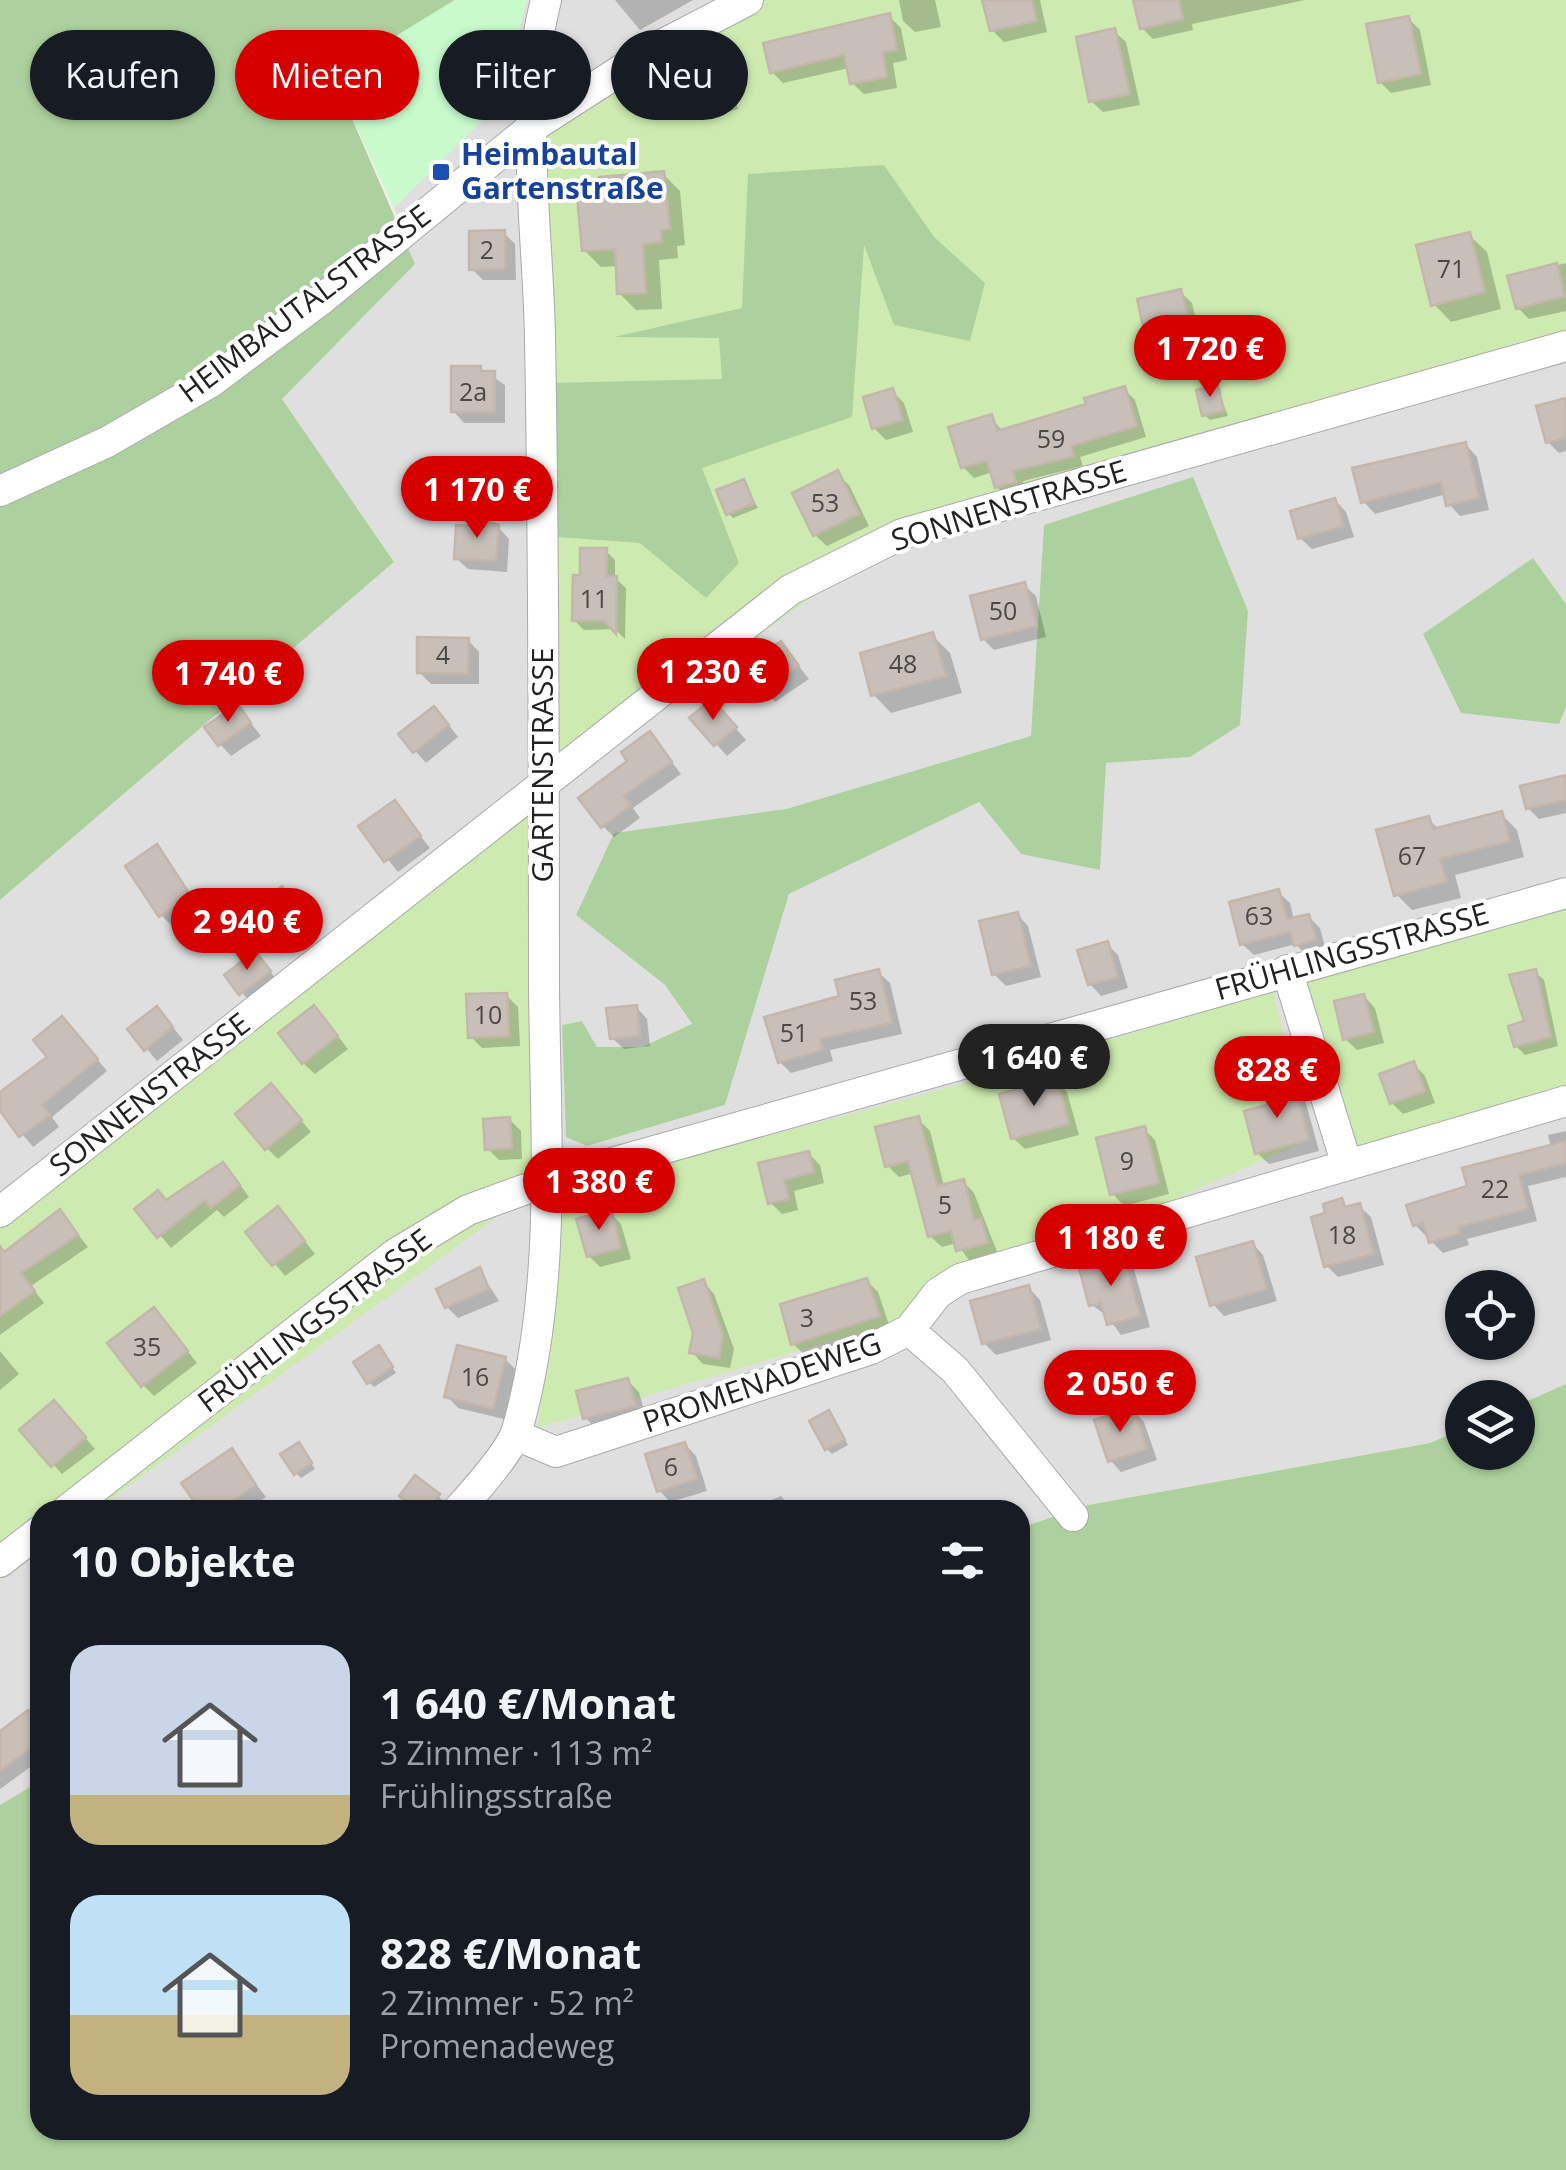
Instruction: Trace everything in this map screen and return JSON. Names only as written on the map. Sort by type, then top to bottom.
[{"type":"street","name":"GARTENSTRASSE","points":[[466,1500],[516,1435],[537,1337],[545,1182],[544,787],[540,334],[531,128],[539,25],[546,0]]},
{"type":"street","name":"HEIMBAUTALSTRASSE","points":[[0,490],[107,442],[211,382],[322,299],[531,128],[654,49],[748,0]]},
{"type":"street","name":"SONNENSTRASSE","points":[[0,1212],[790,590],[902,534],[1566,346]]},
{"type":"street","name":"FRÜHLINGSSTRASSE","points":[[80,1500],[395,1254],[468,1210],[545,1182],[1566,893]]},
{"type":"street","points":[[1287,970],[1346,1162]]},
{"type":"street","name":"PROMENADEWEG","points":[[516,1435],[556,1452],[871,1350],[909,1330],[938,1294],[960,1280],[1346,1162],[1566,1100]]},
{"type":"street","points":[[909,1330],[955,1370],[1073,1516]]},
{"type":"street","points":[[0,1562],[30,1539]]},
{"type":"shaded area","points":[[455,0],[1566,0],[1566,604],[1533,558],[1558,724],[1566,707],[1566,1384],[1535,1398],[1535,1380],[1445,1380],[1445,1436],[1430,1443],[1088,1505],[1030,1525],[1030,1500],[30,1500],[30,1787],[0,1805],[0,900],[394,562],[281,399],[414,264],[394,208],[439,55],[439,120],[591,120],[591,30],[446,30]],"holes":[[[1044,525],[1190,757],[1106,763],[1021,854],[979,802],[789,894],[725,1105],[587,1146],[567,1137],[562,1025],[582,1021],[597,1047],[642,1047],[692,1025],[665,985],[576,915],[614,833],[786,809],[1032,736]]]},
{"type":"green space","points":[[0,0],[455,0],[406,30],[235,30],[235,120],[353,120],[415,264],[282,399],[394,562],[0,900]]},
{"type":"green space","points":[[455,0],[527,0],[519,30],[439,30],[439,120],[483,120],[394,208],[353,120],[419,120],[419,30],[406,30]]},
{"type":"green space","points":[[765,0],[1566,0],[1566,346],[902,534],[544,786],[545,1182],[110,1500],[30,1500],[30,1558],[0,1580],[0,1212],[544,787],[531,128],[546,120],[591,120],[591,95],[611,84],[611,120],[748,120],[748,30],[710,30]]},
{"type":"green space","points":[[884,165],[934,237],[985,283],[970,341],[894,325],[864,245],[852,417],[702,468],[739,563],[706,598],[640,543],[557,537],[549,383],[722,379],[719,338],[614,337],[742,308],[748,174]]},
{"type":"green space","points":[[1193,477],[1248,611],[1240,725],[1190,757],[1106,763],[1100,870],[1021,854],[979,802],[789,894],[725,1105],[587,1146],[566,1137],[562,1025],[582,1021],[597,1047],[642,1047],[692,1024],[665,985],[576,915],[614,833],[786,809],[1031,736],[1044,525]]},
{"type":"green space","points":[[1533,558],[1566,604],[1566,707],[1559,724],[1461,713],[1423,634]]},
{"type":"green space","points":[[1566,893],[1566,1101],[1346,1162],[1287,970]]},
{"type":"green space","points":[[1273,991],[1309,1140],[893,1323],[538,1428],[561,1191],[944,1089]]},
{"type":"green space","points":[[1566,1384],[1566,2170],[0,2170],[0,1805],[30,1787],[30,2140],[1030,2140],[1030,1525],[1088,1505],[1430,1443],[1445,1436],[1445,1470],[1535,1470],[1535,1398]]},
{"type":"building","points":[[982,0],[1032,0],[1037,21],[990,31]]},
{"type":"building","points":[[1133,0],[1179,0],[1183,19],[1140,29]]},
{"type":"building","points":[[890,13],[897,50],[883,52],[887,77],[850,84],[844,55],[770,73],[763,43]]},
{"type":"building","points":[[1409,16],[1421,74],[1378,83],[1366,24]]},
{"type":"building","points":[[1115,28],[1130,94],[1089,102],[1076,37]]},
{"type":"building","points":[[664,171],[670,229],[661,230],[662,242],[643,244],[646,293],[617,294],[615,249],[582,251],[576,186],[600,184],[599,177]]},
{"type":"building","points":[[505,230],[505,269],[469,270],[469,231]]},
{"type":"building","points":[[1470,232],[1485,292],[1431,306],[1416,245]]},
{"type":"building","points":[[1557,263],[1565,296],[1516,309],[1507,276]]},
{"type":"building","points":[[1181,289],[1192,334],[1147,344],[1137,299]]},
{"type":"building","points":[[451,366],[481,366],[481,371],[495,371],[495,412],[451,412]]},
{"type":"building","points":[[1218,385],[1224,411],[1202,416],[1196,390]]},
{"type":"building","points":[[1125,386],[1137,426],[1071,446],[1074,456],[1013,471],[1016,482],[995,488],[987,461],[961,468],[948,427],[992,414],[997,431],[1086,404],[1084,398]]},
{"type":"building","points":[[893,388],[903,420],[872,429],[863,397]]},
{"type":"building","points":[[1566,398],[1566,438],[1546,443],[1536,406]]},
{"type":"building","points":[[1466,442],[1479,498],[1446,506],[1441,482],[1361,503],[1352,468]]},
{"type":"building","points":[[838,470],[859,514],[813,536],[792,493]]},
{"type":"building","points":[[744,479],[754,503],[726,515],[716,490]]},
{"type":"building","points":[[1335,498],[1344,526],[1298,539],[1290,511]]},
{"type":"building","points":[[473,518],[499,525],[496,561],[454,559],[456,525],[473,526]]},
{"type":"building","points":[[580,548],[607,548],[606,576],[617,576],[616,634],[604,621],[572,621],[573,575],[580,575]]},
{"type":"building","points":[[1025,582],[1037,626],[981,640],[970,596]]},
{"type":"building","points":[[933,632],[946,676],[871,696],[860,653]]},
{"type":"building","points":[[417,637],[469,638],[468,674],[417,673]]},
{"type":"building","points":[[781,641],[799,666],[762,692],[744,666]]},
{"type":"building","points":[[712,699],[737,727],[714,746],[689,718]]},
{"type":"building","points":[[238,704],[251,723],[218,746],[204,727]]},
{"type":"building","points":[[434,706],[449,725],[413,753],[398,734]]},
{"type":"building","points":[[650,731],[672,762],[624,796],[631,805],[601,828],[578,798],[627,761],[621,752]]},
{"type":"building","points":[[1566,775],[1566,800],[1526,809],[1520,786]]},
{"type":"building","points":[[395,800],[421,836],[384,862],[358,826]]},
{"type":"building","points":[[1502,811],[1510,841],[1440,859],[1447,882],[1394,896],[1376,830],[1429,816],[1433,829]]},
{"type":"building","points":[[157,844],[191,896],[159,917],[125,866]]},
{"type":"building","points":[[282,886],[305,916],[268,944],[245,914]]},
{"type":"building","points":[[1279,889],[1287,919],[1309,914],[1316,940],[1294,946],[1290,932],[1240,945],[1229,902]]},
{"type":"building","points":[[1018,912],[1031,966],[992,975],[979,921]]},
{"type":"building","points":[[1108,941],[1118,977],[1088,985],[1077,950]]},
{"type":"building","points":[[255,951],[271,971],[239,995],[224,975]]},
{"type":"building","points":[[879,969],[892,1023],[820,1039],[823,1050],[778,1063],[764,1017],[839,996],[835,980]]},
{"type":"building","points":[[1536,969],[1551,1037],[1514,1047],[1508,1026],[1524,1021],[1509,975]]},
{"type":"building","points":[[507,993],[509,1036],[468,1038],[466,994]]},
{"type":"building","points":[[1364,994],[1374,1032],[1343,1040],[1334,1001]]},
{"type":"building","points":[[314,1005],[338,1036],[302,1064],[278,1033]]},
{"type":"building","points":[[637,1005],[640,1036],[610,1039],[606,1008]]},
{"type":"building","points":[[157,1006],[173,1027],[144,1051],[127,1029]]},
{"type":"building","points":[[62,1016],[98,1059],[42,1105],[50,1115],[19,1137],[0,1111],[0,1092],[47,1057],[33,1040]]},
{"type":"building","points":[[1414,1061],[1425,1091],[1390,1104],[1379,1074]]},
{"type":"building","points":[[1057,1078],[1069,1124],[1011,1139],[999,1094]]},
{"type":"building","points":[[1294,1082],[1309,1140],[1255,1154],[1244,1111],[1271,1104],[1266,1089]]},
{"type":"building","points":[[271,1083],[302,1120],[265,1150],[235,1114]]},
{"type":"building","points":[[919,1116],[937,1186],[964,1179],[974,1220],[981,1218],[988,1243],[956,1251],[951,1231],[928,1237],[908,1161],[885,1167],[875,1127]]},
{"type":"building","points":[[510,1117],[512,1148],[485,1150],[483,1119]]},
{"type":"building","points":[[1145,1126],[1159,1183],[1110,1195],[1096,1138]]},
{"type":"building","points":[[1566,1141],[1566,1163],[1519,1175],[1528,1209],[1458,1227],[1460,1233],[1429,1243],[1423,1223],[1413,1226],[1406,1205],[1467,1186],[1462,1168]]},
{"type":"building","points":[[809,1151],[814,1172],[784,1180],[789,1199],[768,1204],[758,1163]]},
{"type":"building","points":[[223,1162],[240,1185],[211,1208],[205,1200],[157,1238],[134,1209],[158,1190],[166,1200]]},
{"type":"building","points":[[1342,1198],[1345,1207],[1360,1203],[1374,1254],[1324,1267],[1311,1217],[1325,1213],[1323,1204]]},
{"type":"building","points":[[278,1206],[305,1241],[272,1266],[245,1232]]},
{"type":"building","points":[[60,1209],[78,1235],[21,1273],[35,1291],[0,1316],[0,1246],[4,1252]]},
{"type":"building","points":[[611,1210],[621,1248],[587,1257],[576,1219]]},
{"type":"building","points":[[1253,1241],[1267,1289],[1210,1306],[1196,1257]]},
{"type":"building","points":[[1124,1255],[1140,1316],[1107,1325],[1101,1303],[1089,1306],[1079,1268]]},
{"type":"building","points":[[480,1267],[489,1289],[445,1308],[436,1289]]},
{"type":"building","points":[[867,1278],[880,1316],[791,1345],[780,1304]]},
{"type":"building","points":[[704,1279],[723,1335],[719,1358],[689,1353],[693,1333],[678,1288]]},
{"type":"building","points":[[1029,1285],[1041,1329],[982,1344],[970,1301]]},
{"type":"building","points":[[154,1307],[188,1351],[141,1387],[107,1343]]},
{"type":"building","points":[[379,1345],[393,1367],[367,1384],[353,1362]]},
{"type":"building","points":[[457,1345],[506,1357],[493,1409],[444,1397]]},
{"type":"building","points":[[628,1378],[636,1406],[583,1419],[576,1391]]},
{"type":"building","points":[[54,1400],[86,1437],[51,1467],[19,1430]]},
{"type":"building","points":[[1133,1407],[1147,1449],[1108,1462],[1094,1420]]},
{"type":"building","points":[[829,1410],[845,1440],[825,1450],[809,1421]]},
{"type":"building","points":[[299,1442],[312,1463],[294,1475],[280,1454]]},
{"type":"building","points":[[685,1442],[697,1479],[657,1492],[645,1454]]},
{"type":"building","points":[[232,1448],[256,1485],[234,1500],[193,1500],[181,1483]]},
{"type":"building","points":[[415,1475],[440,1494],[436,1500],[404,1500],[399,1496]]},
{"type":"building","points":[[28,1710],[30,1713],[30,1748],[0,1771],[0,1731]]},
{"type":"place","name":"Heimbautal Gartenstraße","points":[[441,172]]}]
